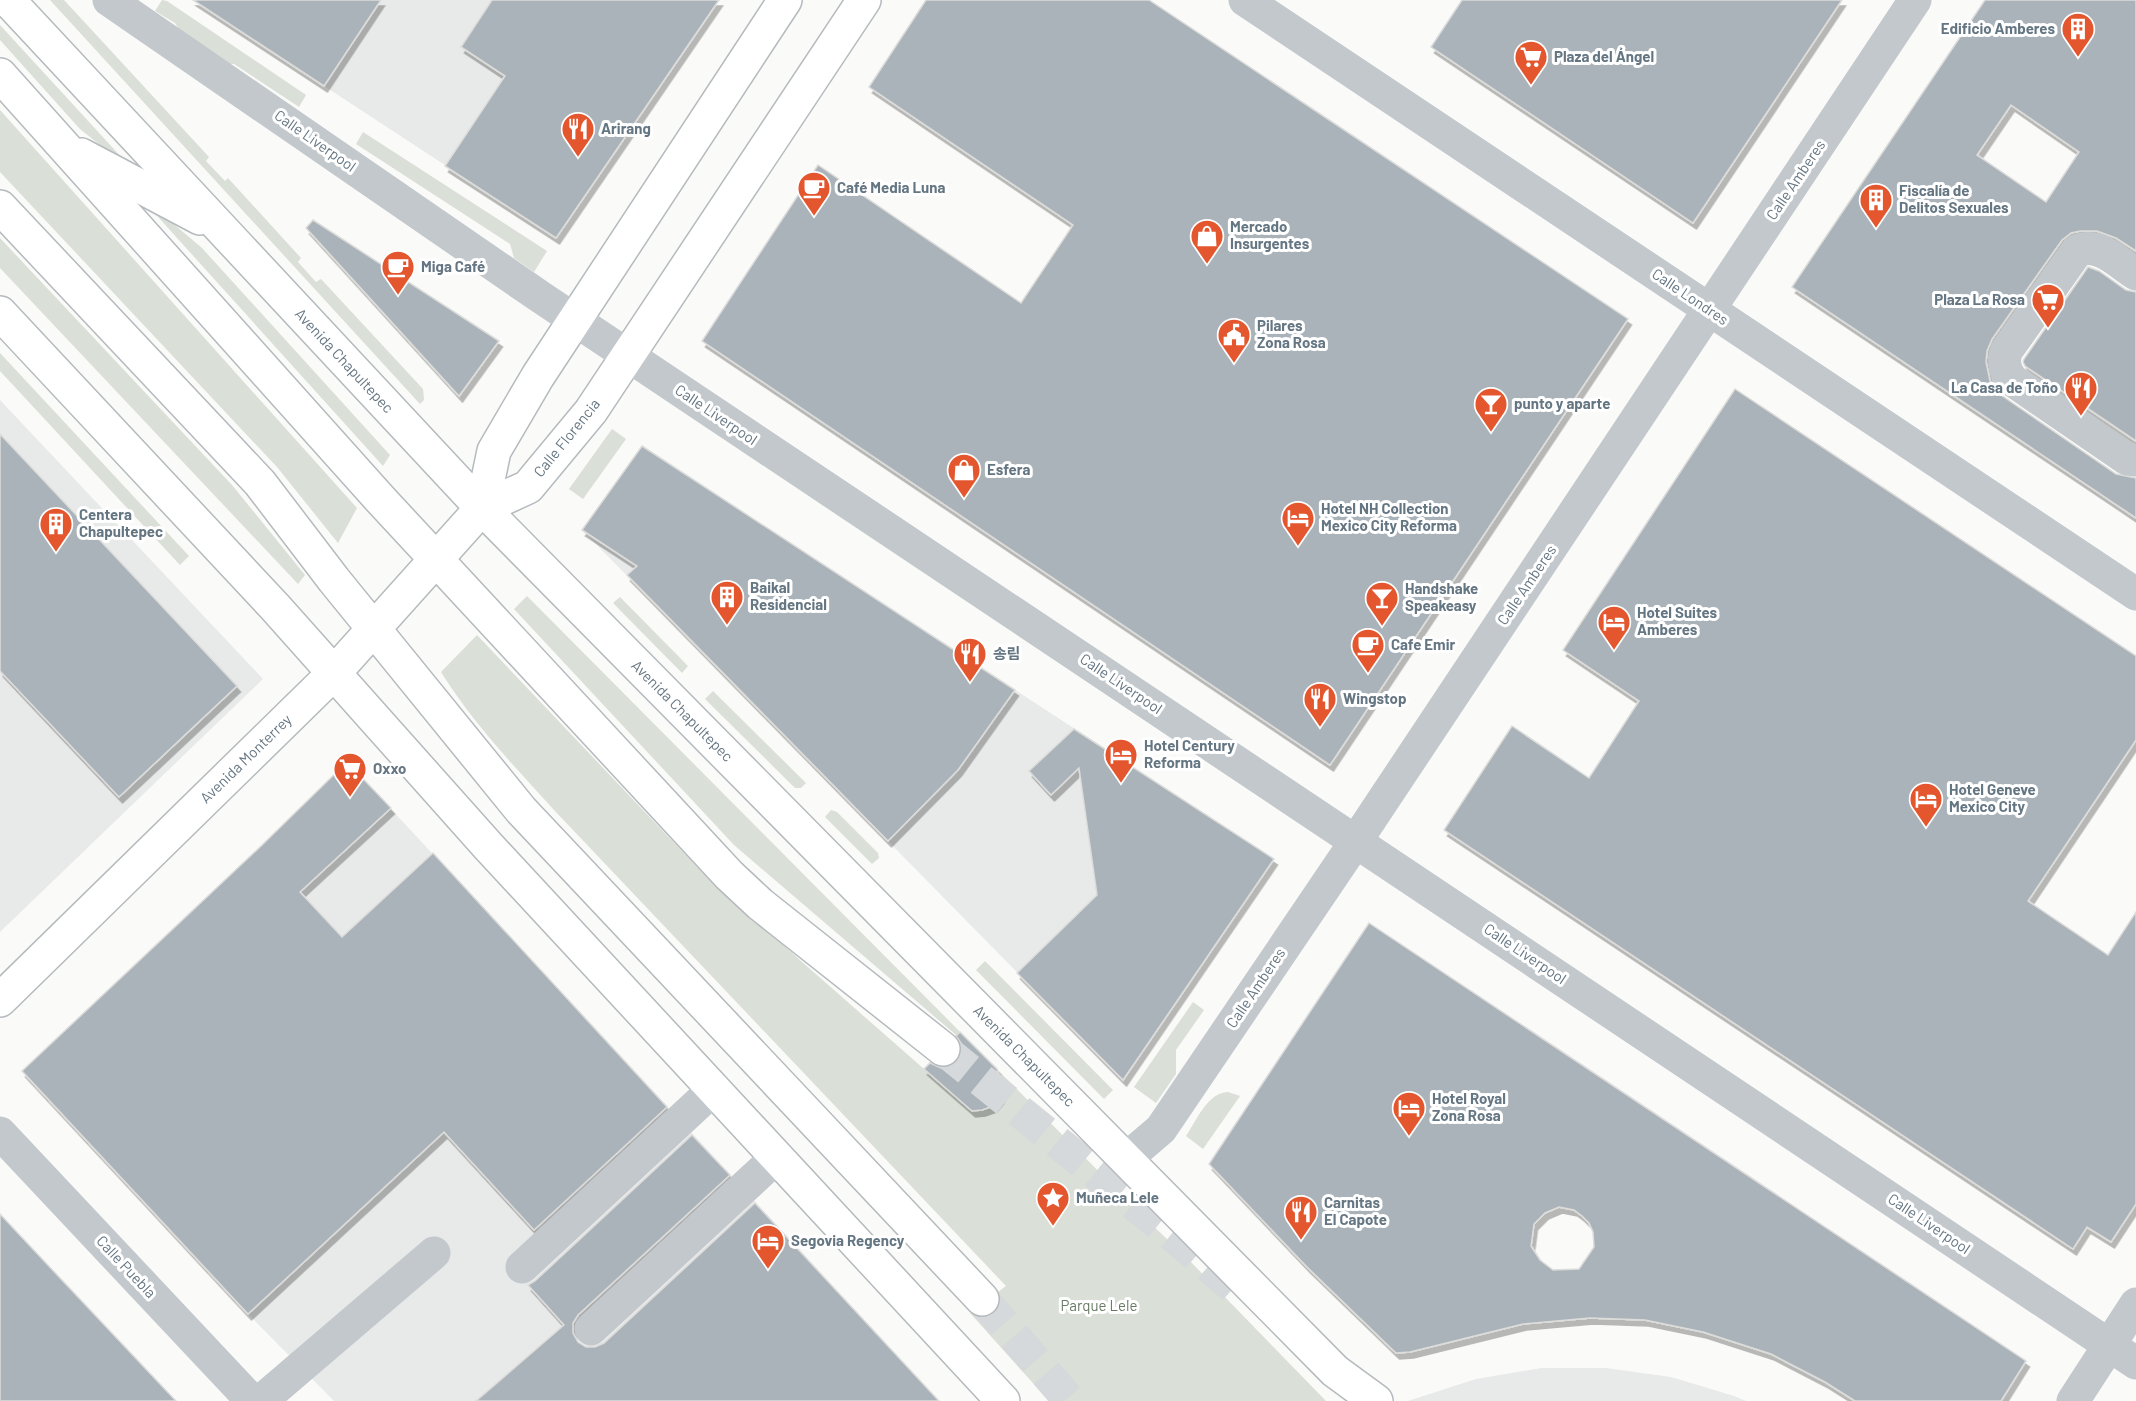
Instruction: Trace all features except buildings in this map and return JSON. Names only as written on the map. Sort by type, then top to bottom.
[{"type":"main road","name":"Avenida Chapultepec","points":[[8,0],[482,508],[1335,1371],[1376,1401]]},
{"type":"main road","points":[[482,508],[494,452],[538,376],[785,0]]},
{"type":"main road","name":"Calle Florencia","points":[[482,508],[528,487],[591,411],[864,0]]},
{"type":"main road","points":[[0,75],[436,559],[729,875],[760,904],[943,1049]]},
{"type":"main road","points":[[60,144],[223,230]]},
{"type":"main road","points":[[0,207],[260,483],[521,810],[982,1299]]},
{"type":"main road","points":[[0,313],[275,607],[488,846],[1003,1401]]},
{"type":"main road","name":"Avenida Monterrey","points":[[0,1000],[334,673],[482,508]]},
{"type":"street","name":"Calle Liverpool","points":[[109,0],[575,320],[2136,1363]]},
{"type":"street","name":"Calle Londres","points":[[1245,0],[2136,594]]},
{"type":"street","name":"Calle Amberes","points":[[1126,1159],[1161,1129],[1356,841],[1915,0]]},
{"type":"street","points":[[2136,274],[2095,248],[2084,247],[2076,251],[2007,350],[2004,358],[2007,374],[2012,380],[2127,459],[2136,460]]},
{"type":"street","points":[[522,1267],[714,1089]]},
{"type":"street","name":"Calle Puebla","points":[[0,1133],[252,1401]]},
{"type":"street","points":[[591,1329],[777,1157]]},
{"type":"street","points":[[261,1401],[434,1253]]},
{"type":"street","points":[[2073,1401],[2136,1304]]},
{"type":"shaded area","points":[[193,0],[718,0],[556,238]]},
{"type":"shaded area","name":"Centera Chapultepec","points":[[0,400],[263,679],[0,932]]},
{"type":"shaded area","points":[[642,446],[1274,859],[1123,1080],[582,530]]},
{"type":"shaded area","points":[[347,762],[939,1401],[594,1354],[564,1325],[476,1401],[334,1401],[248,1314],[22,1071]]},
{"type":"shaded area","points":[[1541,1368],[1606,1368],[1671,1377],[1746,1401],[1408,1401],[1476,1379]]},
{"type":"green space","points":[[50,0],[64,0],[209,157],[206,161],[225,181],[228,178],[301,258],[298,262],[316,282],[321,279],[423,389],[424,400],[420,404]]},
{"type":"green space","points":[[162,0],[167,1],[306,95],[299,107],[234,64],[215,64],[189,44],[175,23],[155,11]]},
{"type":"green space","points":[[0,25],[123,159],[120,161],[80,129],[0,40]]},
{"type":"green space","points":[[0,110],[357,508],[338,543],[277,467],[0,172]]},
{"type":"green space","points":[[363,132],[547,251],[534,272],[514,258],[510,244],[356,144]]},
{"type":"green space","points":[[150,208],[157,210],[202,248],[390,455],[383,466]]},
{"type":"green space","points":[[0,238],[232,485],[305,575],[298,584],[0,268]]},
{"type":"green space","points":[[0,353],[189,556],[180,565],[0,371]]},
{"type":"green space","points":[[612,429],[626,439],[583,499],[569,489]]},
{"type":"green space","name":"Parque Lele","points":[[527,596],[1187,1258],[1326,1401],[1049,1401],[970,1313],[1006,1286],[554,810],[480,726],[441,672],[477,635],[698,868],[924,1069],[956,1035],[734,845],[514,609]]},
{"type":"green space","points":[[620,597],[688,666],[682,673],[613,603]]},
{"type":"green space","points":[[713,691],[806,783],[801,788],[795,788],[705,699]]},
{"type":"green space","points":[[831,810],[837,812],[878,853],[879,858],[872,864],[825,817]]},
{"type":"green space","points":[[985,961],[1113,1090],[1104,1099],[976,970]]},
{"type":"green space","points":[[1193,1002],[1204,1010],[1176,1050],[1176,1074],[1156,1103],[1134,1087]]},
{"type":"green space","points":[[1228,1092],[1240,1096],[1203,1149],[1186,1136],[1208,1102]]},
{"type":"tunnel","points":[[943,1049],[1239,1292]]},
{"type":"tunnel","points":[[982,1299],[1070,1401]]},
{"type":"place","name":"Edificio Amberes","points":[[2078,58]]},
{"type":"place","name":"Plaza del Ángel","points":[[1531,86]]},
{"type":"place","name":"Arirang","points":[[578,158]]},
{"type":"place","name":"Café Media Luna","points":[[814,217]]},
{"type":"place","name":"Fiscalía de Delitos Sexuales","points":[[1876,229]]},
{"type":"place","name":"Mercado Insurgentes","points":[[1207,265]]},
{"type":"place","name":"Miga Café","points":[[398,296]]},
{"type":"place","name":"Plaza La Rosa","points":[[2048,329]]},
{"type":"place","name":"Pilares Zona Rosa","points":[[1234,364]]},
{"type":"place","name":"La Casa de Toño","points":[[2081,417]]},
{"type":"place","name":"punto y aparte","points":[[1491,433]]},
{"type":"place","name":"Esfera","points":[[964,499]]},
{"type":"place","name":"Hotel NH Collection Mexico City Reforma","points":[[1298,547]]},
{"type":"place","name":"Centera Chapultepec","points":[[56,553]]},
{"type":"place","name":"Baikal Residencial","points":[[727,626]]},
{"type":"place","name":"Handshake Speakeasy","points":[[1382,627]]},
{"type":"place","name":"Hotel Suites Amberes","points":[[1614,651]]},
{"type":"place","name":"Cafe Emir","points":[[1368,674]]},
{"type":"place","name":"송림","points":[[970,683]]},
{"type":"place","name":"Wingstop","points":[[1320,728]]},
{"type":"place","name":"Hotel Century Reforma","points":[[1121,784]]},
{"type":"place","name":"Oxxo","points":[[350,798]]},
{"type":"place","name":"Hotel Geneve Mexico City","points":[[1926,828]]},
{"type":"place","name":"Hotel Royal Zona Rosa","points":[[1409,1137]]},
{"type":"place","name":"Muñeca Lele","points":[[1053,1227]]},
{"type":"place","name":"Carnitas El Capote","points":[[1301,1241]]},
{"type":"place","name":"Segovia Regency","points":[[768,1270]]}]
